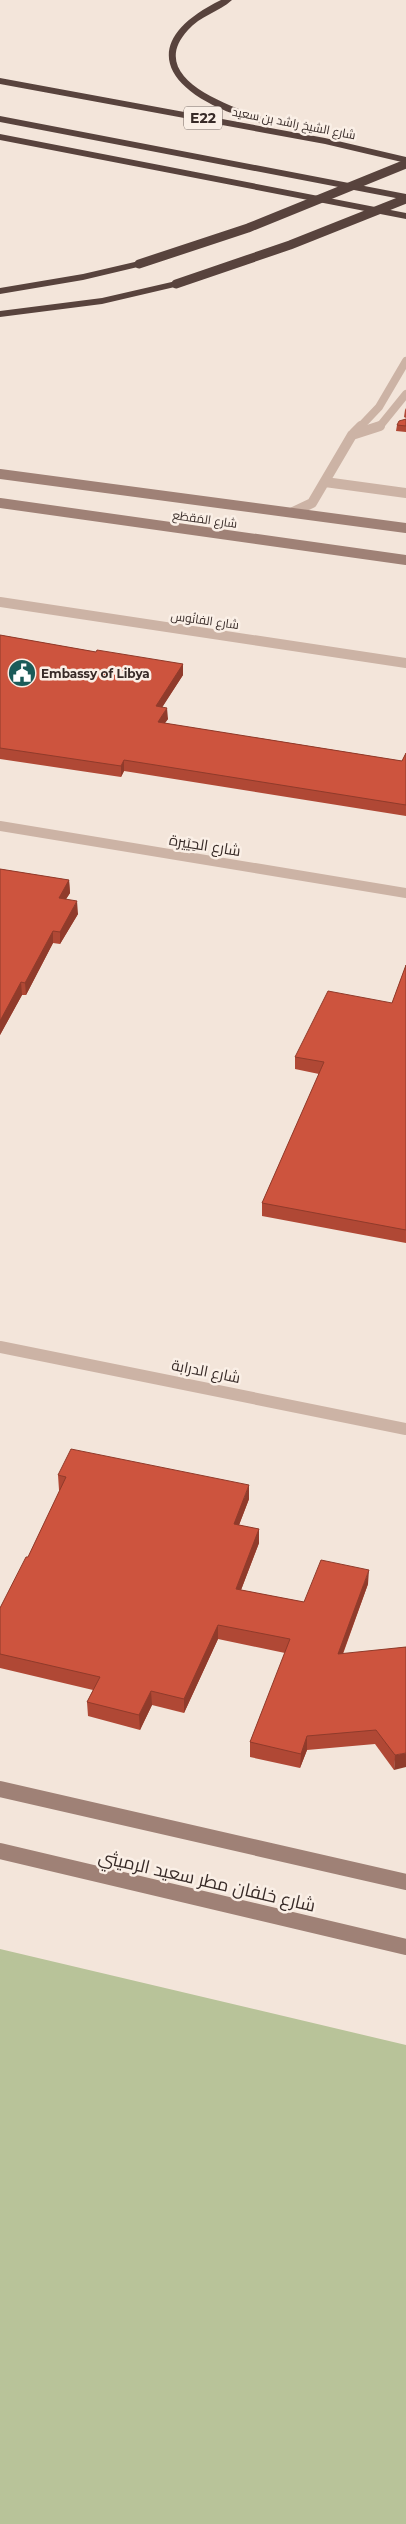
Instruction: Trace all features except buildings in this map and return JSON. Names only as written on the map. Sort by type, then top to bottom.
[{"type":"highway","points":[[228,0],[199,16],[184,28],[174,40],[170,53],[173,66],[182,80],[196,92],[217,104],[325,141]]},
{"type":"highway","name":"شارع الشيخ راشد بن سعيد","points":[[0,81],[325,141],[406,160]]},
{"type":"highway","points":[[0,119],[406,198]]},
{"type":"highway","points":[[0,137],[406,216]]},
{"type":"highway","points":[[0,291],[83,278],[139,264],[248,228],[406,164]]},
{"type":"highway","points":[[0,314],[102,301],[176,284],[290,246],[406,198]]},
{"type":"street","points":[[293,512],[312,503],[352,435],[379,407],[406,361]]},
{"type":"street","points":[[352,435],[389,421],[401,409],[406,394]]},
{"type":"street","name":"شارع المَقطَع","points":[[0,474],[406,528]]},
{"type":"street","points":[[325,482],[406,493]]},
{"type":"street","name":"شارع المَقطَع","points":[[0,503],[406,560]]},
{"type":"street","name":"شارع الفانُوس","points":[[0,602],[406,663]]},
{"type":"street","name":"شارع الحِيَيرة","points":[[0,826],[406,893]]},
{"type":"street","name":"شارع الدرابة","points":[[0,1347],[406,1428]]},
{"type":"street","points":[[0,1788],[406,1882]]},
{"type":"street","name":"شارع خلفان مطر سعيد الرميثي","points":[[0,1851],[406,1947]]},
{"type":"green space","points":[[0,1949],[406,2045],[406,2524],[0,2524]]},
{"type":"place","name":"Embassy of Libya","points":[[22,673]]}]
